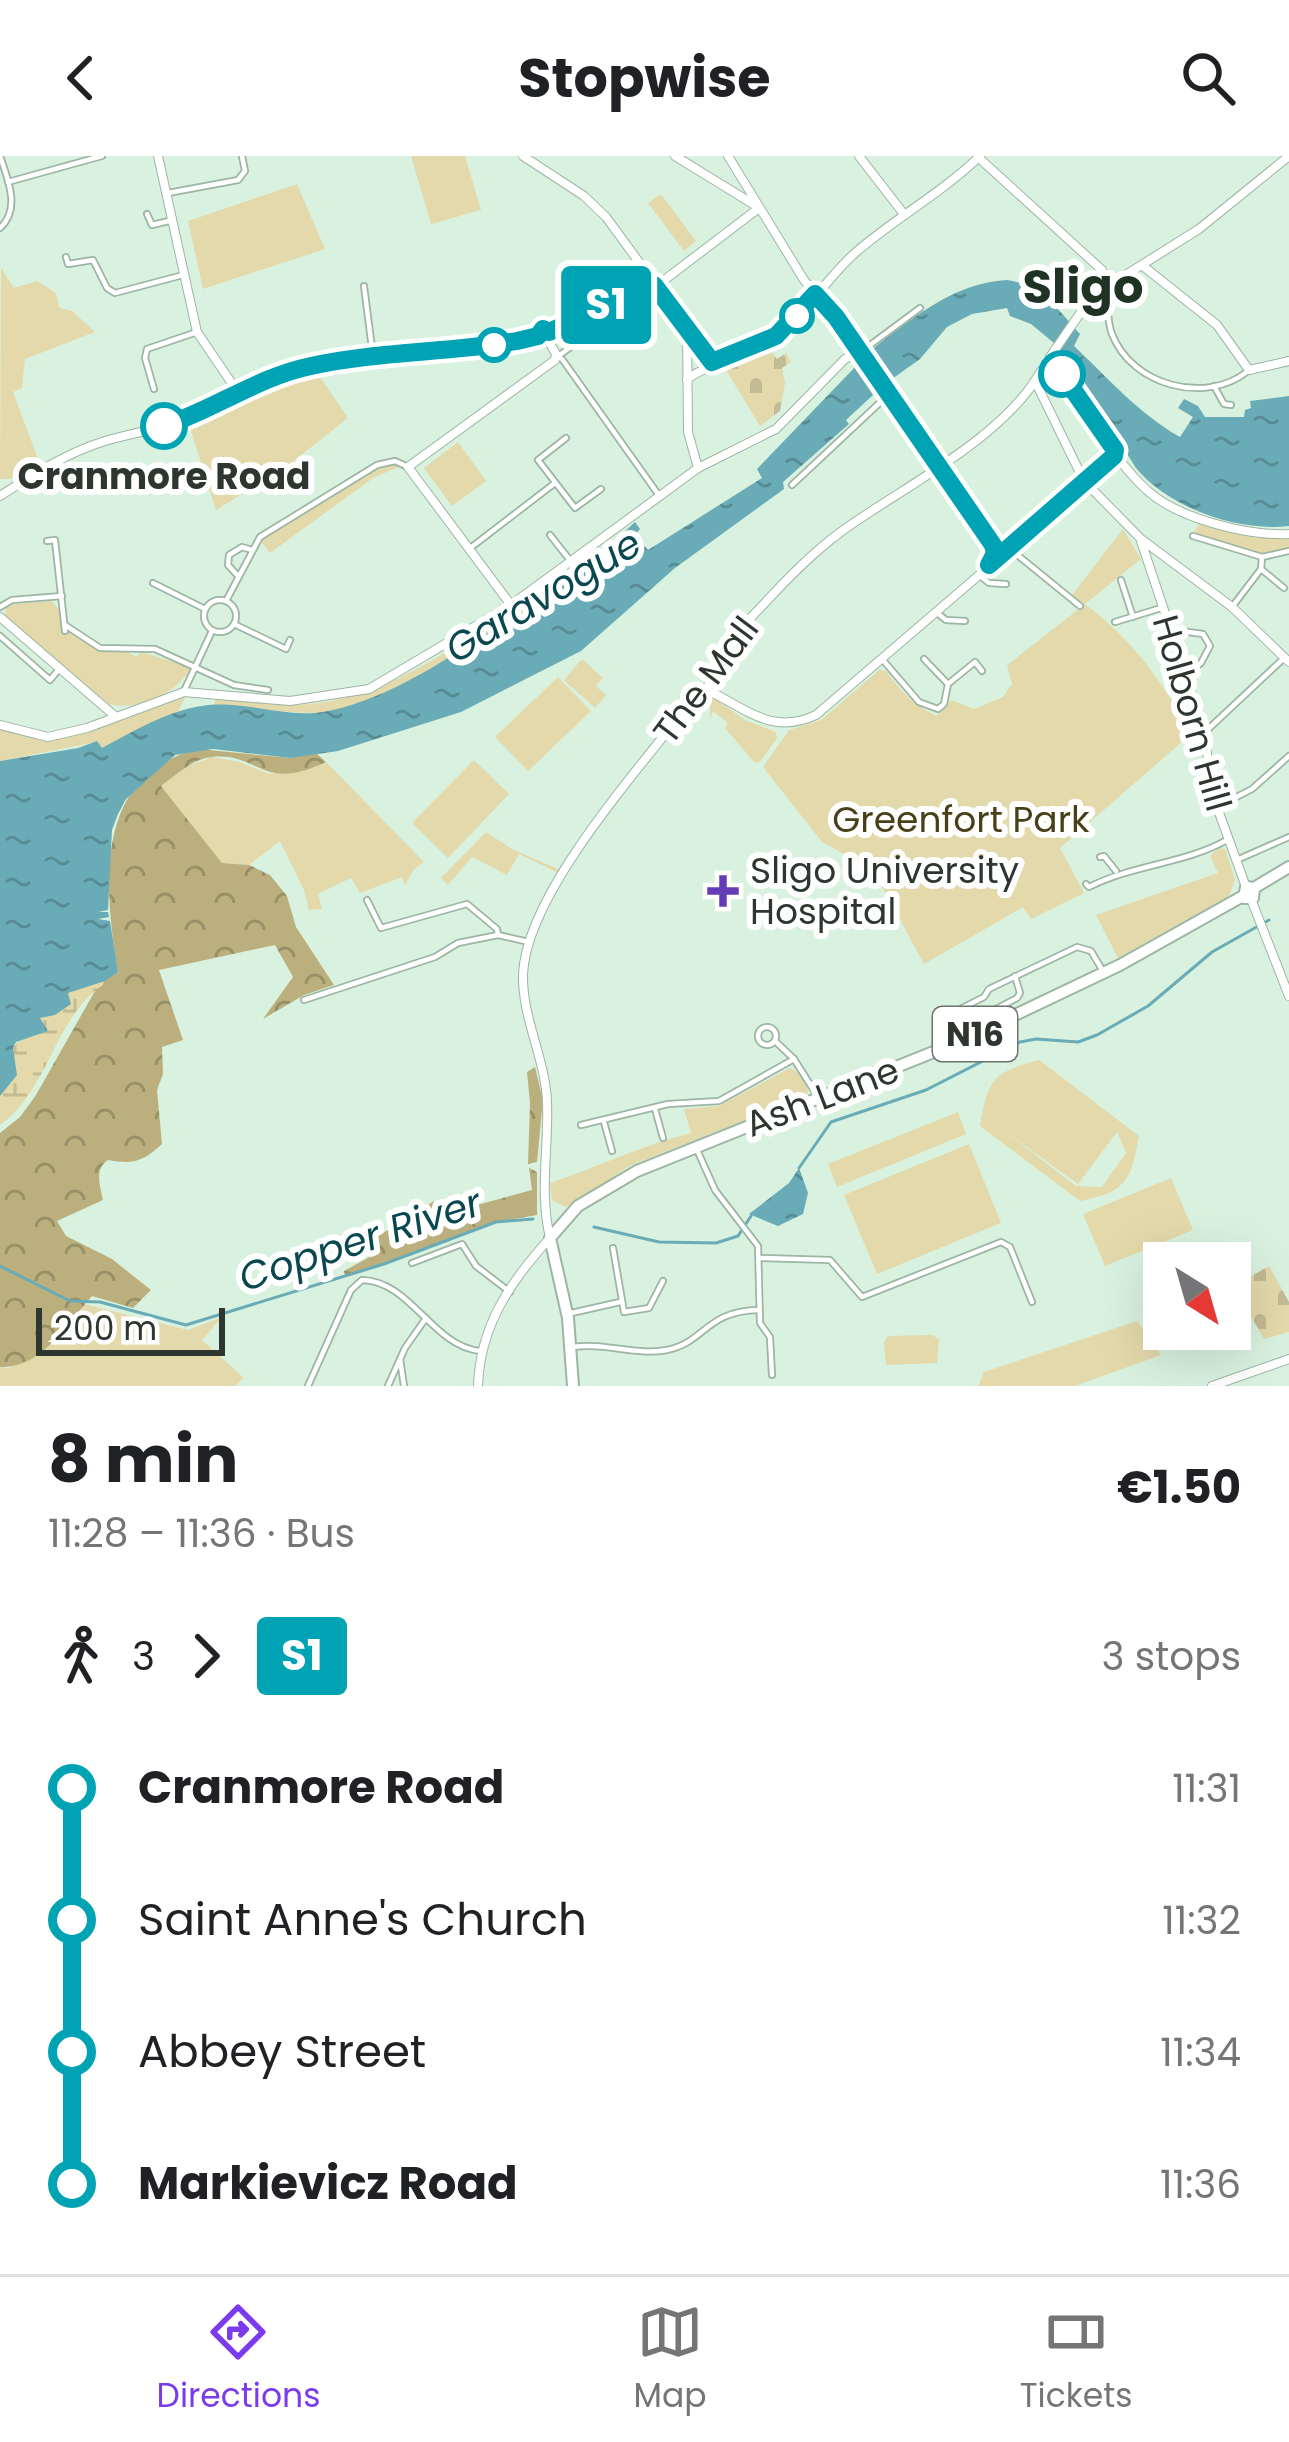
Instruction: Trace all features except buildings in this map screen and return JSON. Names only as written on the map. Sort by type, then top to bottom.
[{"type":"highway","name":"N16","points":[[1248,893],[1289,867]]},
{"type":"highway","name":"Ash Lane","points":[[554,1234],[569,1214],[638,1171],[977,1034],[1104,973],[1248,893]]},
{"type":"highway","name":"Ash Lane","points":[[554,1234],[593,1197]]},
{"type":"highway","points":[[554,1234],[572,1347],[573,1386]]},
{"type":"street","points":[[0,156],[12,212],[0,228]]},
{"type":"street","points":[[8,182],[102,156]]},
{"type":"street","points":[[158,156],[197,332],[237,391]]},
{"type":"street","points":[[168,193],[238,179],[245,171],[242,156]]},
{"type":"street","points":[[524,156],[584,196],[606,217],[712,362]]},
{"type":"street","points":[[675,156],[759,208]]},
{"type":"street","points":[[728,156],[815,294],[993,545],[989,565]]},
{"type":"street","points":[[859,156],[903,213]]},
{"type":"street","points":[[1289,156],[1228,208],[1105,287],[1050,351],[1126,467],[1154,496],[1245,533],[1289,534]]},
{"type":"street","points":[[687,379],[712,362],[776,336],[893,221],[948,185],[979,157],[1102,270],[1112,337],[1138,365],[1170,386],[1190,390],[1289,361]]},
{"type":"street","points":[[729,188],[743,178]]},
{"type":"street","points":[[0,496],[74,453],[194,416],[237,391],[309,366],[545,336],[654,285],[759,208]]},
{"type":"street","points":[[147,214],[154,225],[175,220]]},
{"type":"street","points":[[66,257],[68,264],[93,260],[107,288],[115,293],[183,275]]},
{"type":"street","points":[[1143,266],[1217,325],[1249,370]]},
{"type":"street","points":[[364,286],[373,356]]},
{"type":"street","points":[[408,467],[630,304]]},
{"type":"street","points":[[0,725],[48,737],[184,692],[290,701],[350,695],[395,676],[511,605],[698,468],[776,429],[844,359],[860,354],[920,308]]},
{"type":"street","points":[[687,327],[688,433],[698,468]]},
{"type":"street","points":[[154,389],[147,349],[197,332]]},
{"type":"street","points":[[545,336],[658,494]]},
{"type":"street","name":"The Mall","points":[[529,942],[584,840],[696,695],[707,690],[712,665],[761,607],[827,542],[939,467],[996,422],[1046,368],[1055,365]]},
{"type":"street","points":[[1036,382],[1084,482],[1141,539],[1232,607],[1287,660],[1204,733]]},
{"type":"street","points":[[1214,386],[1224,404],[1232,405]]},
{"type":"street","points":[[792,484],[885,391]]},
{"type":"street","points":[[566,438],[538,460],[575,508],[601,489]]},
{"type":"street","points":[[707,690],[760,720],[790,724],[827,706],[1111,462],[1115,450]]},
{"type":"street","points":[[226,601],[260,537],[272,527],[377,465],[394,461],[408,467],[511,605]]},
{"type":"street","points":[[1111,462],[1126,467]]},
{"type":"street","points":[[469,549],[555,483]]},
{"type":"street","points":[[550,535],[571,562]]},
{"type":"street","points":[[1193,536],[1262,557],[1289,551]]},
{"type":"street","name":"Holborn Hill","points":[[1141,539],[1204,733],[1227,840],[1289,997]]},
{"type":"street","points":[[47,541],[56,540],[65,628],[100,648],[155,649],[234,685],[268,690]]},
{"type":"street","points":[[993,545],[1008,548],[1079,606]]},
{"type":"street","points":[[238,576],[230,570],[230,555],[242,547],[252,550]]},
{"type":"street","points":[[1232,607],[1261,569],[1262,557]]},
{"type":"street","points":[[1261,569],[1284,588]]},
{"type":"street","points":[[978,574],[989,583],[1006,584]]},
{"type":"street","points":[[1121,580],[1133,617]]},
{"type":"street","points":[[153,584],[205,609]]},
{"type":"street","points":[[0,608],[12,600],[62,596]]},
{"type":"street","points":[[215,601],[226,601],[234,609],[234,624],[224,632],[212,631],[204,621],[205,609],[215,601]]},
{"type":"street","points":[[1115,622],[1162,607]]},
{"type":"street","points":[[935,611],[946,620],[965,621]]},
{"type":"street","points":[[0,617],[116,717]]},
{"type":"street","points":[[234,624],[286,649],[290,640]]},
{"type":"street","points":[[1171,630],[1185,629],[1208,638],[1210,646],[1201,663],[1186,674]]},
{"type":"street","points":[[184,692],[212,631]]},
{"type":"street","points":[[0,636],[50,680],[60,668]]},
{"type":"street","points":[[882,659],[919,702],[934,710],[944,704],[948,684],[975,662],[982,671]]},
{"type":"street","points":[[925,659],[948,684]]},
{"type":"street","points":[[1217,807],[1252,789],[1289,756]]},
{"type":"street","points":[[1235,860],[1289,837]]},
{"type":"street","points":[[1086,884],[1089,887],[1117,873],[1227,840]]},
{"type":"street","points":[[1100,857],[1117,873]]},
{"type":"street","points":[[367,900],[381,928],[467,904],[498,935]]},
{"type":"street","points":[[304,1000],[435,957],[458,943],[498,935],[529,942],[524,996],[547,1100],[544,1205],[554,1234],[491,1322],[480,1351],[478,1386]]},
{"type":"street","points":[[968,1007],[1015,976],[1077,947],[1091,951],[1104,973]]},
{"type":"street","points":[[977,1034],[975,1020],[1018,998],[1015,976]]},
{"type":"street","points":[[776,1041],[794,1058],[818,1097]]},
{"type":"street","points":[[581,1125],[654,1107],[719,1101],[794,1058]]},
{"type":"street","points":[[654,1107],[663,1138]]},
{"type":"street","points":[[603,1119],[612,1151]]},
{"type":"street","points":[[696,1147],[715,1190],[758,1246],[760,1326],[770,1337],[772,1375]]},
{"type":"street","points":[[544,1205],[569,1214]]},
{"type":"street","points":[[759,1258],[830,1260],[862,1297],[1001,1242],[1010,1247],[1032,1302]]},
{"type":"street","points":[[412,1263],[462,1244],[476,1266],[510,1292]]},
{"type":"street","points":[[614,1248],[624,1312],[649,1308],[663,1281]]},
{"type":"street","points":[[308,1386],[351,1290],[362,1280],[393,1290],[459,1346],[480,1351]]},
{"type":"street","points":[[567,1314],[622,1301]]},
{"type":"street","points":[[572,1347],[598,1344],[665,1350],[688,1342],[726,1314],[759,1310]]},
{"type":"street","points":[[388,1386],[426,1318]]},
{"type":"street","points":[[400,1359],[404,1386]]},
{"type":"street","points":[[1212,1386],[1289,1360]]},
{"type":"green space","points":[[411,156],[465,156],[481,210],[431,224]]},
{"type":"green space","points":[[297,184],[325,249],[203,289],[188,221]]},
{"type":"green space","points":[[661,194],[696,241],[684,251],[648,203]]},
{"type":"green space","points":[[1,268],[14,288],[37,281],[55,292],[60,308],[72,311],[95,332],[25,359],[22,388],[13,392],[38,459],[29,474],[0,479]]},
{"type":"green space","points":[[769,348],[777,359],[786,353],[791,362],[782,368],[785,383],[780,411],[760,426],[723,365]]},
{"type":"green space","points":[[308,372],[318,374],[348,418],[286,467],[216,510],[189,425],[248,392]]},
{"type":"green space","points":[[458,442],[486,481],[452,506],[424,468]]},
{"type":"green space","points":[[392,464],[401,466],[373,478],[270,553],[261,541],[362,476]]},
{"type":"green space","points":[[1201,522],[1255,538],[1289,537],[1289,549],[1262,554],[1200,537],[1193,533]]},
{"type":"green space","name":"Greenfort Park","points":[[1123,529],[1141,559],[1085,604],[1145,663],[1190,735],[1060,848],[1084,893],[1031,919],[1023,907],[924,964],[873,870],[822,842],[763,767],[789,730],[821,720],[879,670],[886,671],[921,708],[937,716],[951,700],[974,709],[1003,697],[1012,684],[1007,665],[1084,605],[1072,595]]},
{"type":"green space","points":[[524,600],[526,614],[366,703],[316,713],[214,705],[216,696],[290,705],[354,695],[414,670]]},
{"type":"green space","points":[[51,601],[60,611],[63,635],[73,632],[97,649],[123,649],[136,657],[142,652],[189,667],[189,671],[154,699],[109,704],[5,617],[6,605]]},
{"type":"green space","points":[[582,659],[603,678],[596,686],[606,695],[595,708],[564,680]]},
{"type":"green space","points":[[558,677],[591,711],[528,771],[495,737]]},
{"type":"green space","points":[[187,695],[178,711],[101,749],[96,742],[0,761],[0,729],[30,736],[78,733]]},
{"type":"green space","points":[[710,695],[745,720],[776,732],[777,738],[760,762],[754,762],[726,729],[727,722],[713,711],[710,720]]},
{"type":"green space","points":[[199,749],[290,758],[316,753],[326,762],[288,774],[228,757],[205,758],[161,786],[222,863],[249,865],[270,875],[287,896],[296,927],[334,985],[304,995],[263,1019],[293,977],[275,945],[159,970],[183,1040],[162,1047],[163,1074],[157,1090],[162,1144],[138,1160],[108,1160],[99,1173],[103,1200],[57,1221],[66,1236],[112,1259],[151,1290],[133,1308],[92,1296],[41,1353],[15,1366],[0,1367],[0,1133],[36,1095],[100,982],[118,972],[109,871],[123,808],[139,783],[164,762]]},
{"type":"green space","points":[[212,757],[269,774],[326,762],[424,862],[413,870],[405,886],[402,877],[360,893],[351,878],[318,894],[322,909],[309,910],[280,841],[249,865],[222,863],[161,786],[186,767]]},
{"type":"green space","points":[[474,760],[509,794],[448,858],[412,823]]},
{"type":"green space","points":[[486,832],[559,873],[519,854],[507,875],[472,857],[448,885],[441,878]]},
{"type":"green space","points":[[1225,849],[1235,879],[1229,896],[1118,958],[1096,915],[1218,873],[1210,856]]},
{"type":"green space","points":[[105,976],[103,985],[74,1015],[30,1093],[0,1125],[0,1062],[40,1018],[60,1006],[63,991]]},
{"type":"green space","points":[[1039,1060],[1139,1136],[1129,1174],[1117,1188],[1080,1201],[980,1126],[995,1080]],"holes":[[[1002,1129],[1078,1184],[1117,1132],[1126,1153],[1102,1187],[1076,1186]]]},
{"type":"green space","points":[[535,1067],[543,1100],[537,1162],[528,1164],[527,1072]]},
{"type":"green space","points":[[790,1068],[799,1073],[808,1090],[806,1096],[629,1166],[573,1204],[565,1207],[552,1200],[550,1183],[691,1133],[684,1109],[719,1106]]},
{"type":"green space","points":[[958,1112],[966,1134],[837,1187],[828,1164]]},
{"type":"green space","points":[[969,1144],[1001,1223],[877,1274],[844,1195]]},
{"type":"green space","points":[[529,1168],[537,1172],[537,1215],[496,1222],[345,1277],[344,1271],[373,1255],[375,1238],[434,1201],[440,1215],[532,1190]]},
{"type":"green space","points":[[1171,1178],[1193,1230],[1164,1242],[1143,1242],[1143,1250],[1105,1266],[1083,1214]]},
{"type":"green space","points":[[1269,1266],[1289,1302],[1289,1332],[1264,1339],[1251,1316],[1251,1276]]},
{"type":"green space","points":[[84,1304],[188,1330],[222,1317],[202,1340],[244,1378],[235,1386],[0,1386],[0,1367],[10,1368]]},
{"type":"green space","points":[[1137,1321],[1143,1330],[1143,1350],[1157,1350],[1161,1355],[1075,1386],[978,1386],[984,1372]]},
{"type":"green space","points":[[933,1335],[939,1340],[937,1363],[886,1365],[888,1336]]},
{"type":"water","points":[[1007,280],[1049,300],[1080,334],[1074,346],[1137,406],[1180,437],[1193,417],[1178,408],[1184,399],[1198,406],[1205,417],[1244,417],[1250,401],[1289,396],[1289,526],[1227,521],[1167,495],[1136,468],[1060,348],[1031,324],[1010,316],[1007,308],[972,314],[947,327],[920,359],[846,420],[849,424],[783,482],[784,489],[675,568],[581,651],[461,712],[338,751],[290,758],[213,749],[175,755],[126,799],[112,830],[108,910],[98,912],[108,912],[109,917],[98,919],[110,921],[118,972],[68,993],[71,1004],[40,1018],[48,1031],[16,1042],[17,1075],[0,1096],[0,761],[97,741],[102,748],[163,717],[202,706],[313,713],[353,704],[402,684],[525,614],[525,608],[580,573],[635,522],[640,529],[635,535],[648,550],[762,478],[757,469],[868,359],[866,354],[949,296]]},
{"type":"water","points":[[799,1168],[808,1193],[803,1214],[778,1226],[749,1214],[789,1183]]},
{"type":"waterway","name":"Copper River","points":[[799,1168],[831,1122],[926,1090],[1020,1042],[1078,1042],[1097,1035],[1148,1006],[1212,952],[1269,920]]},
{"type":"waterway","name":"Copper River","points":[[594,1227],[659,1242],[716,1243],[738,1236],[751,1216]]},
{"type":"waterway","name":"Copper River","points":[[0,1266],[70,1301],[100,1302],[186,1325],[384,1264],[496,1222],[533,1219]]},
{"type":"bus line","name":"S1","points":[[164,426],[194,416],[260,381],[309,366],[517,341],[538,336],[543,329],[549,332],[654,285],[712,362],[776,336],[815,294],[836,317],[993,545],[989,565],[1114,456],[1115,450],[1062,374]]},
{"type":"place","name":"Cranmore Road","points":[[164,426]]},
{"type":"place","name":"Sligo University Hospital","points":[[723,891]]},
{"type":"district","name":"Sligo","points":[[1083,286]]},
{"type":"water label","name":"Garavogue","points":[[543,596]]}]
